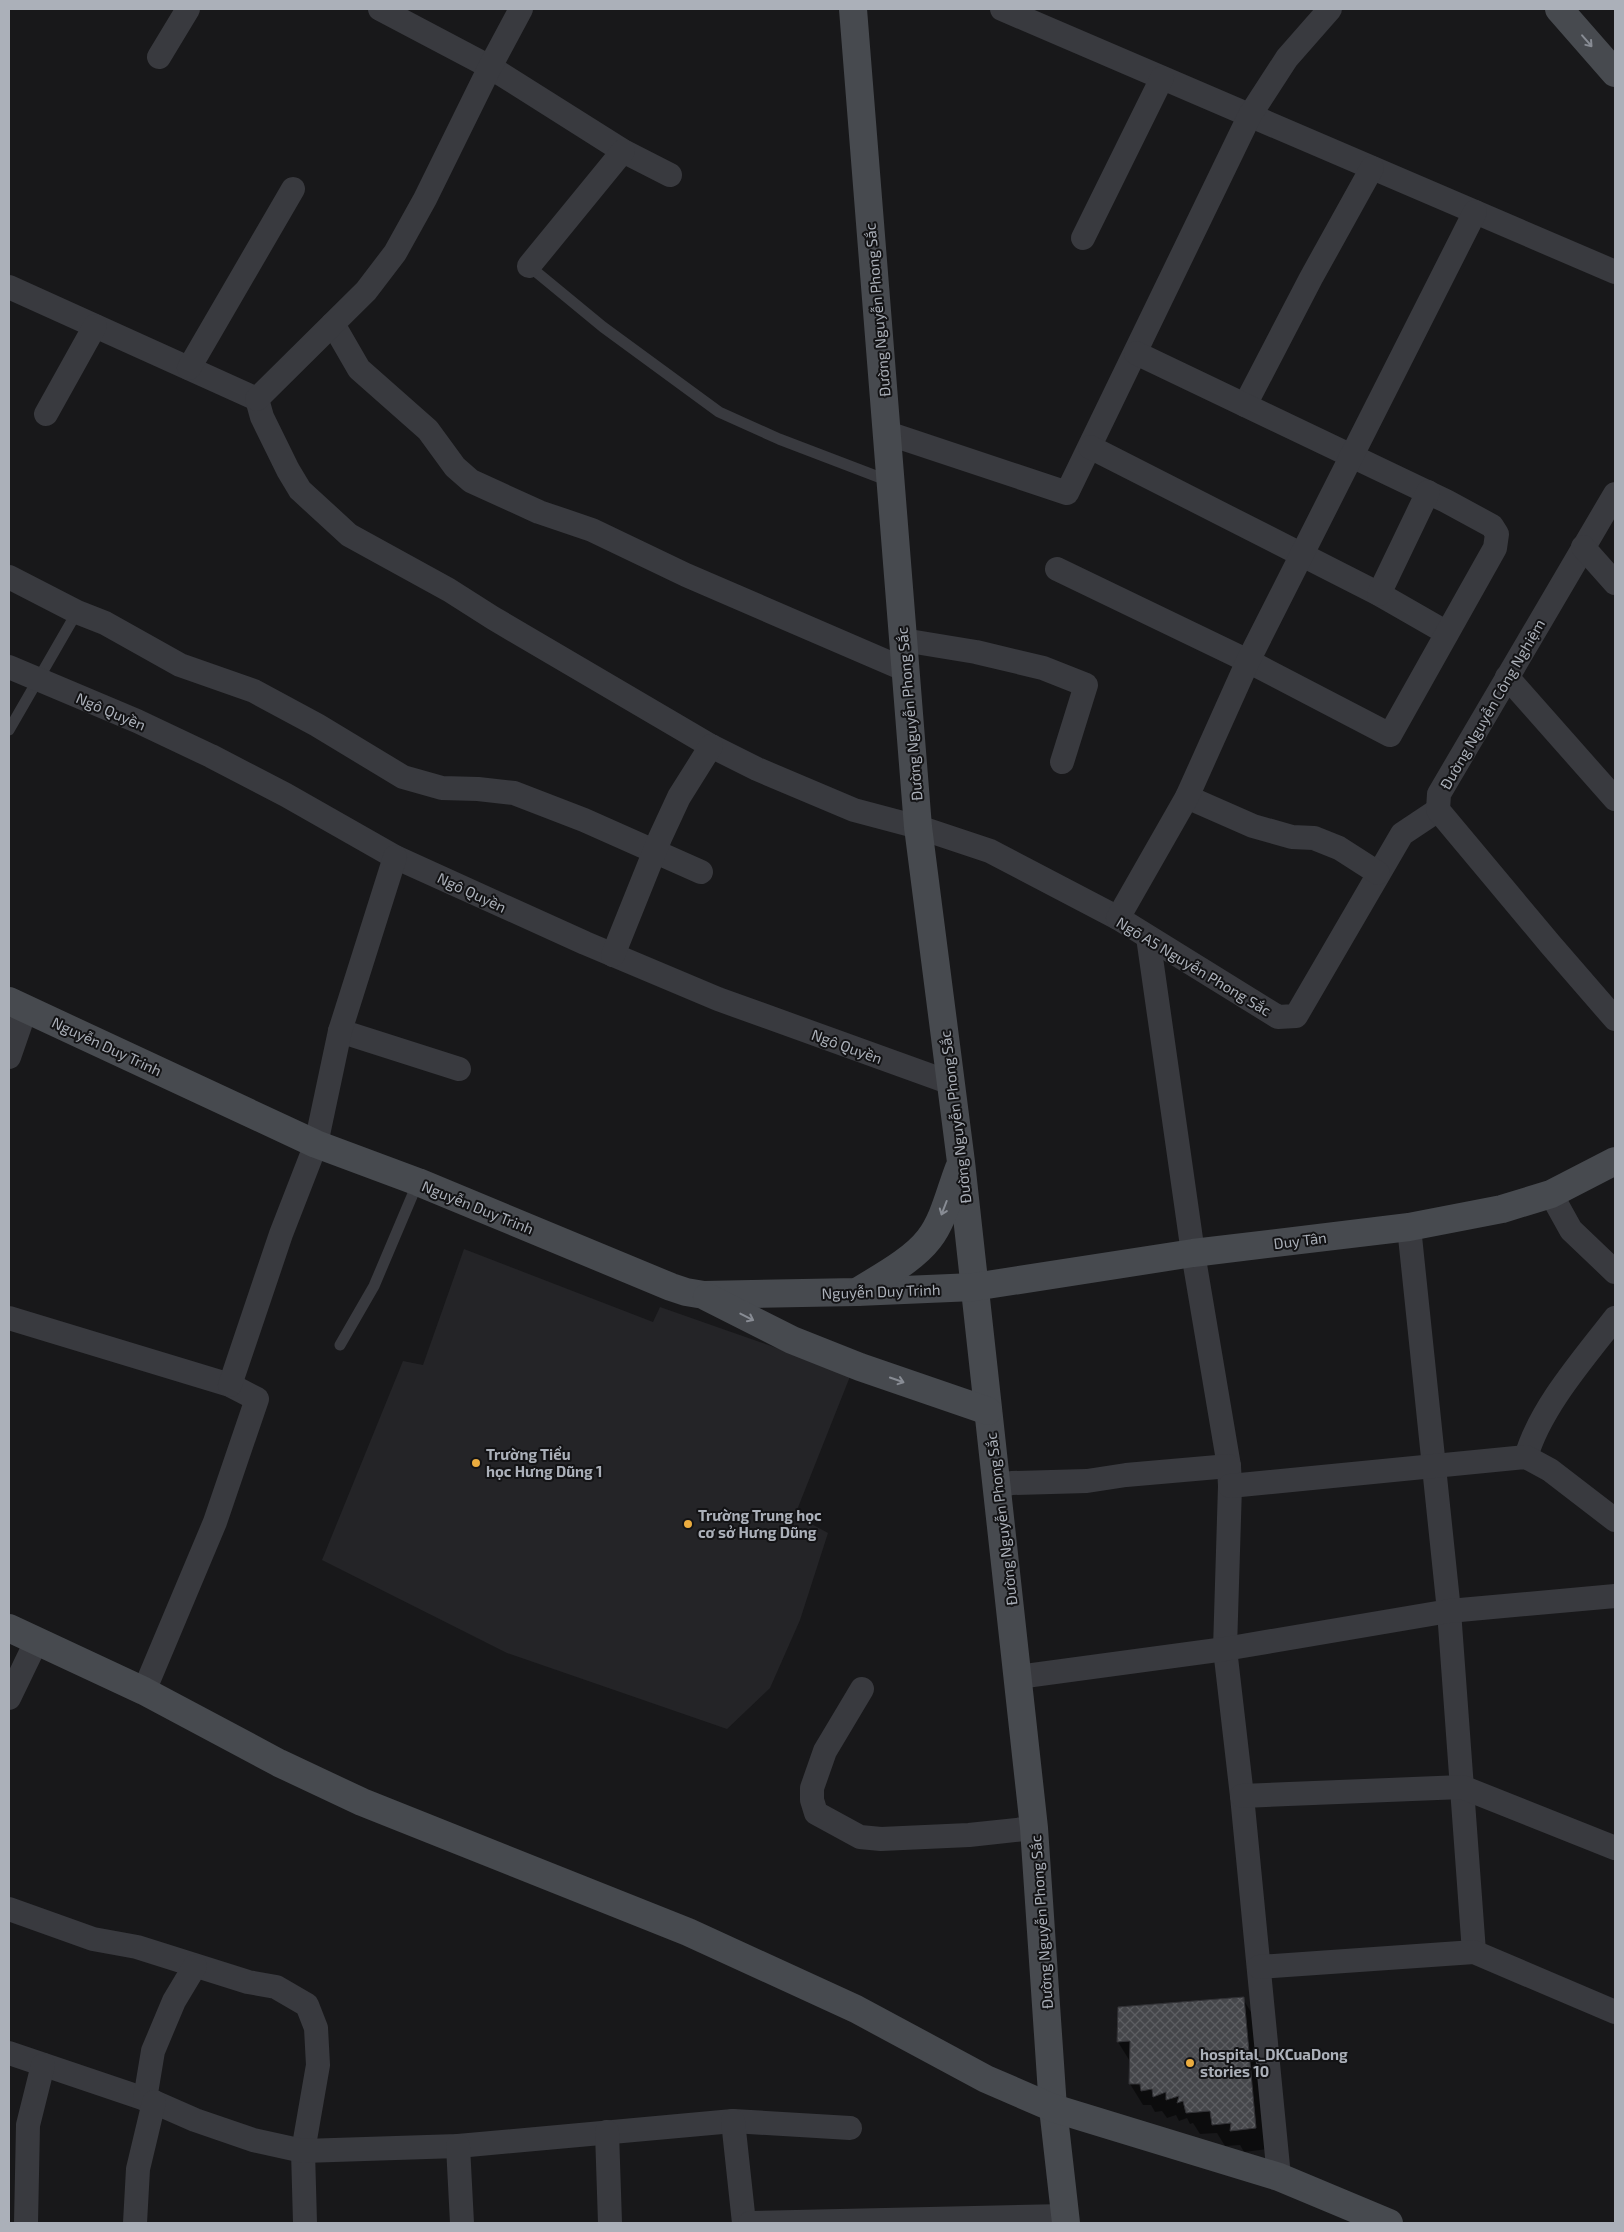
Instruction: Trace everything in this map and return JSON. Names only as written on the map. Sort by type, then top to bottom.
[{"type":"street","points":[[159,57],[188,9]]},
{"type":"street","points":[[380,9],[490,67],[622,151],[670,175]]},
{"type":"street","points":[[9,287],[257,399],[366,291],[395,253],[425,199],[490,67],[521,9]]},
{"type":"street","name":"Đường Nguyễn Phong Sắc","points":[[853,9],[918,827],[961,1162],[998,1486],[1034,1828],[1053,2108],[1066,2220]]},
{"type":"street","points":[[1002,9],[1615,272]]},
{"type":"street","points":[[887,433],[1067,493],[1250,115],[1287,58],[1330,9]]},
{"type":"street","points":[[1559,9],[1615,73]]},
{"type":"street","points":[[1083,238],[1162,78]]},
{"type":"street","points":[[529,266],[622,151]]},
{"type":"street","points":[[1245,405],[1311,278],[1372,168]]},
{"type":"street","points":[[189,368],[293,189]]},
{"type":"street","points":[[1118,918],[1188,797],[1248,661],[1474,212]]},
{"type":"street","points":[[332,324],[359,368],[428,430],[455,467],[471,481],[539,512],[592,530],[686,575],[906,670]]},
{"type":"street","points":[[46,414],[95,326]]},
{"type":"street","points":[[1057,569],[1248,661],[1390,735],[1495,548],[1497,534],[1492,526],[1428,492],[1136,353]]},
{"type":"street","name":"Ngõ A5 Nguyễn Phong Sắc","points":[[257,399],[262,417],[300,490],[349,535],[449,590],[493,618],[711,746],[758,769],[854,810],[918,827],[990,851],[1118,918],[1278,1017],[1296,1016],[1402,834],[1438,810]]},
{"type":"street","points":[[1090,447],[1379,594],[1447,633]]},
{"type":"street","points":[[1379,594],[1428,492]]},
{"type":"street","name":"Đường Nguyễn Công Nghiệm","points":[[1615,494],[1439,794],[1438,810],[1615,1019]]},
{"type":"street","points":[[1583,547],[1615,583]]},
{"type":"street","points":[[9,577],[77,612],[105,623],[180,665],[254,692],[317,724],[403,777],[442,788],[514,793],[655,851],[700,872]]},
{"type":"street","points":[[904,640],[976,652],[1043,668],[1086,685],[1062,762]]},
{"type":"street","name":"Ngô Quyền","points":[[9,667],[137,721],[286,795],[395,857],[613,955],[718,999],[951,1083]]},
{"type":"street","points":[[1507,677],[1615,799]]},
{"type":"street","points":[[613,955],[679,797],[711,746]]},
{"type":"street","points":[[1188,797],[1253,826],[1292,837],[1314,838],[1339,848],[1378,873]]},
{"type":"street","points":[[230,1385],[281,1234],[316,1144],[340,1031],[395,857]]},
{"type":"street","points":[[1148,937],[1193,1253],[1230,1476],[1225,1649],[1242,1796],[1280,2177]]},
{"type":"street","points":[[9,1057],[17,1005]]},
{"type":"street","name":"Nguyễn Duy Trinh","points":[[17,1005],[316,1144],[418,1182],[686,1292],[704,1295],[857,1292],[974,1287]]},
{"type":"street","points":[[340,1031],[459,1069]]},
{"type":"street","name":"Duy Tân","points":[[974,1287],[1193,1253],[1409,1228],[1502,1209],[1551,1194],[1615,1161]]},
{"type":"street","points":[[857,1292],[905,1260],[928,1240],[941,1216],[961,1162]]},
{"type":"street","points":[[1551,1194],[1571,1230],[1615,1272]]},
{"type":"street","points":[[1409,1228],[1449,1611],[1474,1952]]},
{"type":"street","points":[[704,1295],[792,1340],[860,1367],[988,1411]]},
{"type":"street","points":[[9,1318],[230,1385],[257,1399],[215,1522],[144,1691]]},
{"type":"street","points":[[1526,1457],[1530,1444],[1551,1406],[1615,1318]]},
{"type":"street","points":[[998,1486],[1012,1483],[1087,1480],[1126,1475],[1230,1476],[1434,1466],[1526,1457],[1550,1470],[1584,1494],[1615,1520]]},
{"type":"street","points":[[1018,1677],[1225,1649],[1449,1611],[1615,1596]]},
{"type":"street","points":[[9,1628],[144,1691],[279,1763],[362,1802],[688,1932],[856,2009],[986,2079],[1053,2108],[1280,2177],[1389,2223]]},
{"type":"street","points":[[9,1698],[36,1642]]},
{"type":"street","points":[[862,1689],[825,1751],[812,1788],[812,1800],[816,1812],[860,1837],[881,1839],[969,1835],[1034,1828]]},
{"type":"street","points":[[1242,1796],[1462,1787],[1615,1848]]},
{"type":"street","points":[[9,1909],[93,1939],[137,1947],[248,1982],[276,1986],[306,2005],[316,2028],[318,2065],[303,2151],[305,2223]]},
{"type":"street","points":[[1259,1967],[1474,1952],[1615,2012]]},
{"type":"street","points":[[135,2223],[138,2169],[150,2101],[153,2051],[174,2001],[195,1966]]},
{"type":"street","points":[[9,2053],[150,2101],[195,2120],[253,2140],[303,2151],[458,2146],[733,2121],[850,2128]]},
{"type":"street","points":[[26,2223],[28,2125],[43,2065]]},
{"type":"street","points":[[733,2121],[744,2223]]},
{"type":"street","points":[[607,2132],[610,2223]]},
{"type":"street","points":[[458,2146],[462,2223]]},
{"type":"street","points":[[750,2223],[1066,2220]]},
{"type":"lane","points":[[529,266],[603,327],[719,412],[779,439],[891,482]]},
{"type":"lane","points":[[9,730],[77,612]]},
{"type":"lane","points":[[340,1346],[374,1286],[418,1182]]},
{"type":"shaded area","points":[[464,1249],[653,1322],[660,1307],[851,1374],[795,1515],[828,1533],[800,1620],[770,1688],[727,1729],[507,1653],[322,1560],[403,1361],[423,1365]]},
{"type":"building","name":"hospital_DKCuaDong stories 10","points":[[1244,1997],[1256,2128],[1230,2131],[1231,2123],[1212,2125],[1210,2111],[1186,2113],[1183,2101],[1177,2103],[1179,2096],[1166,2100],[1166,2092],[1153,2097],[1152,2089],[1141,2091],[1140,2084],[1129,2084],[1130,2041],[1117,2042],[1118,2007]]},
{"type":"place","name":"Trường Tiểu học Hưng Dũng 1","points":[[476,1463]]},
{"type":"place","name":"Trường Trung học cơ sở Hưng Dũng","points":[[688,1524]]},
{"type":"place","name":"hospital_DKCuaDong stories 10","points":[[1190,2063]]}]
